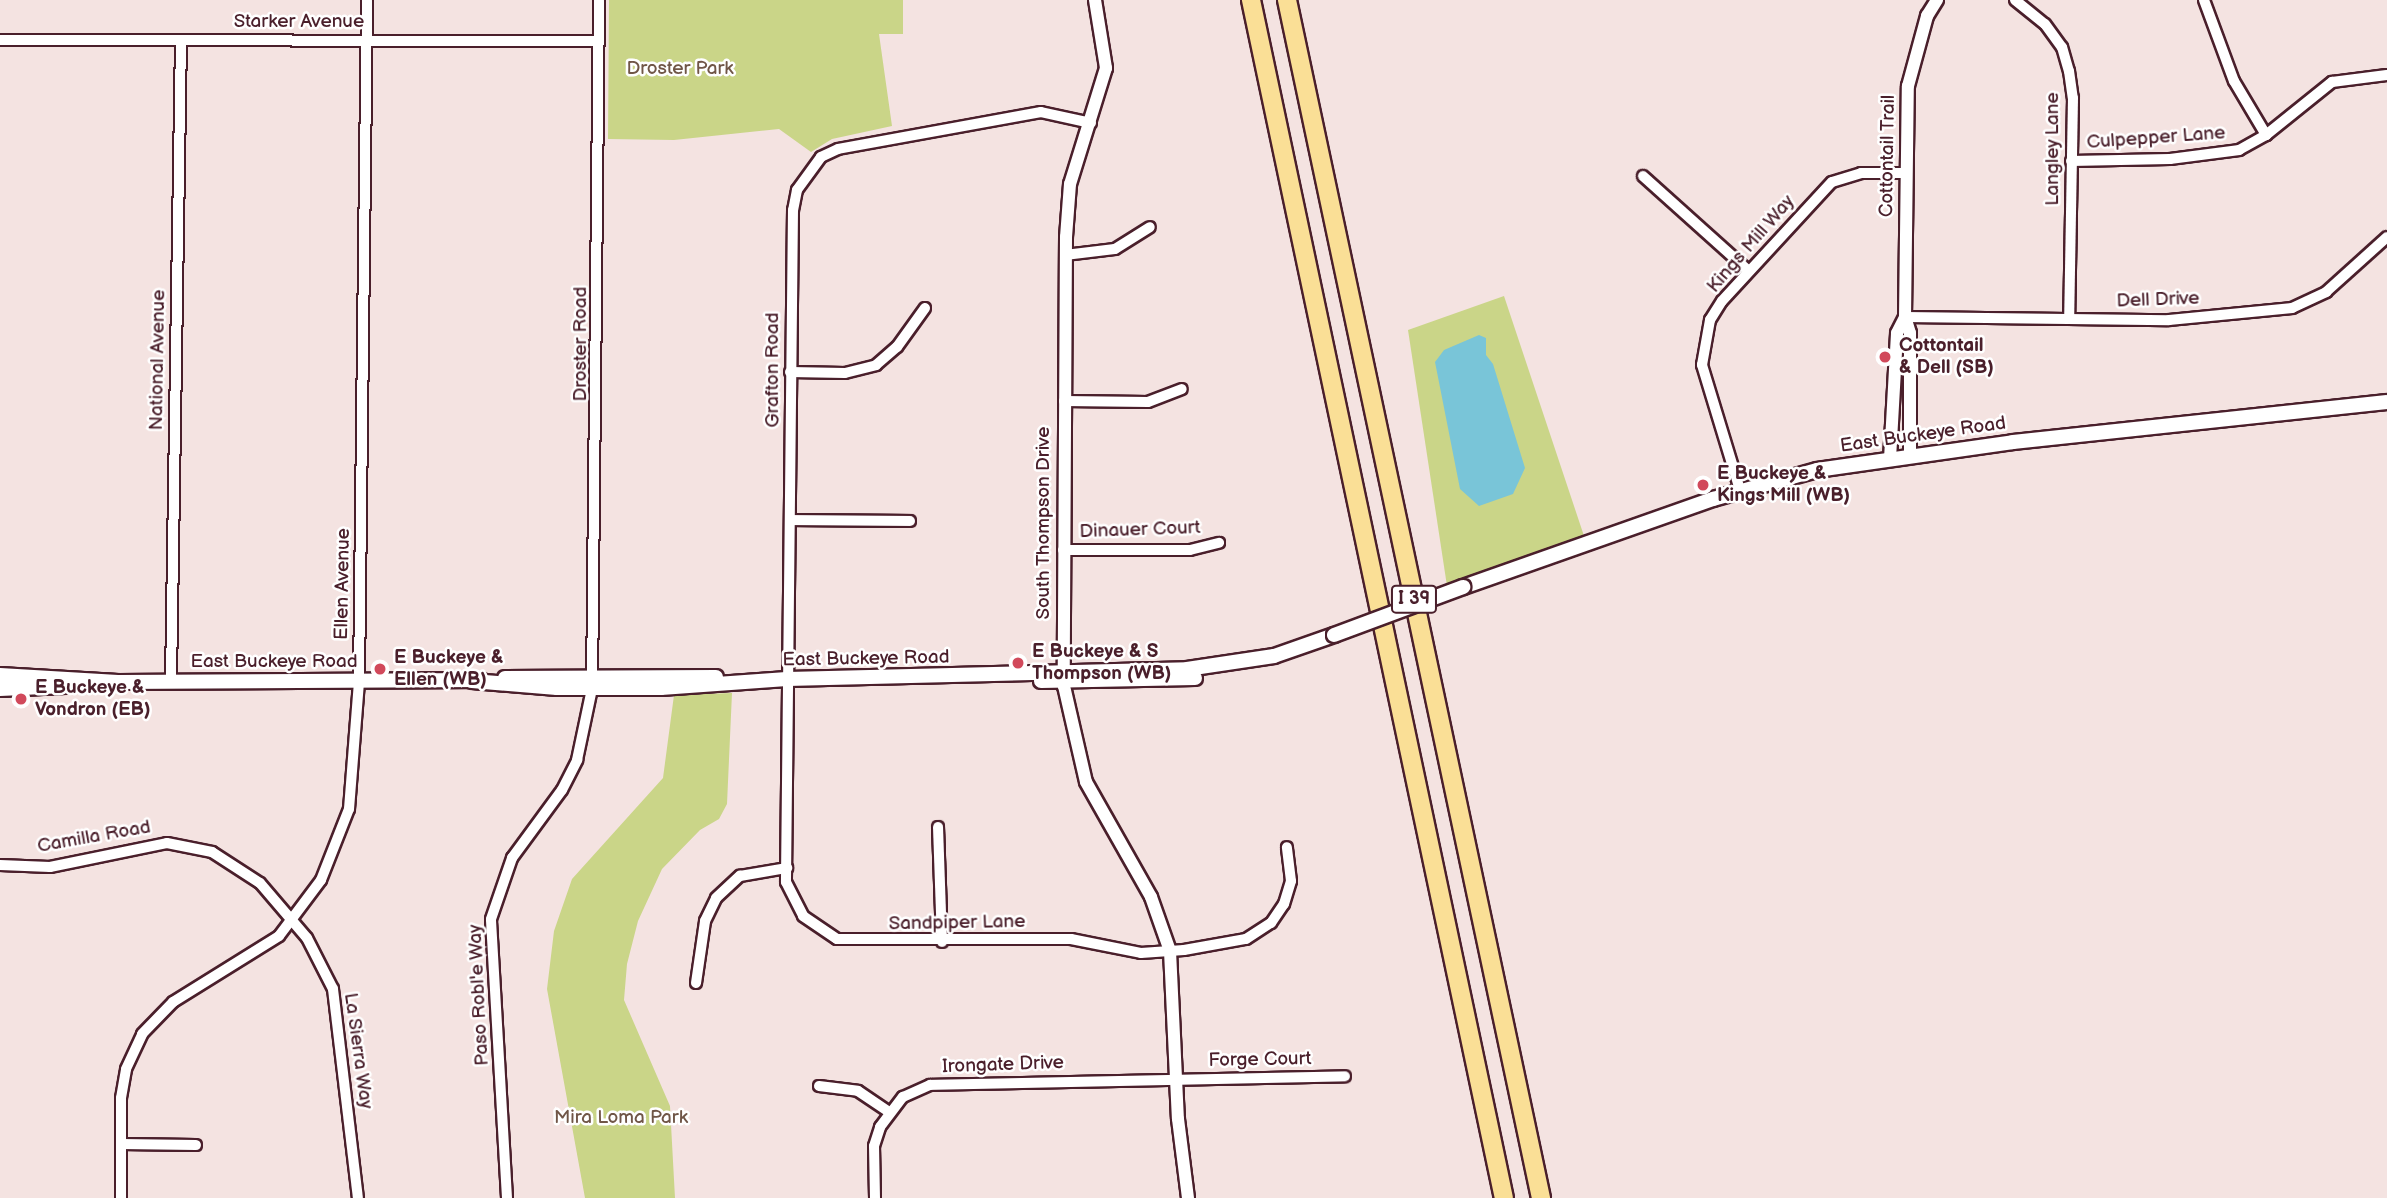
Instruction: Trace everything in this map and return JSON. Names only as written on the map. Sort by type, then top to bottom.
[{"type":"highway","name":"I 39","points":[[1251,0],[1504,1198]]},
{"type":"highway","name":"I 39","points":[[1287,0],[1541,1198]]},
{"type":"main road","name":"East Buckeye Road","points":[[0,689],[171,681],[592,682],[973,676],[1198,677],[1258,665],[1283,653],[1463,587],[1740,490],[1817,470],[1910,456],[2387,402]]},
{"type":"main road","name":"East Buckeye Road","points":[[0,675],[118,682]]},
{"type":"street","name":"Ellen Avenue","points":[[121,1198],[124,1078],[142,1034],[173,1002],[242,962],[279,936],[321,880],[344,831],[354,787],[359,681],[367,0]]},
{"type":"street","name":"Droster Road","points":[[592,682],[599,0]]},
{"type":"street","name":"South Thompson Drive","points":[[1095,0],[1105,68],[1091,123],[1070,184],[1065,255],[1063,678],[1086,782],[1151,897],[1170,951],[1176,1078],[1188,1198]]},
{"type":"street","name":"Cottontail Trail","points":[[1910,456],[1910,341],[1905,317],[1909,79],[1927,16],[1937,0]]},
{"type":"street","name":"Langley Lane","points":[[2015,0],[2037,15],[2062,47],[2073,98],[2070,319]]},
{"type":"street","points":[[2204,0],[2234,81],[2266,135]]},
{"type":"street","name":"Starker Avenue","points":[[0,40],[597,41]]},
{"type":"street","name":"National Avenue","points":[[171,681],[181,40]]},
{"type":"street","name":"Culpepper Lane","points":[[2071,161],[2170,159],[2239,150],[2266,135],[2332,82],[2387,75]]},
{"type":"street","name":"Grafton Road","points":[[787,868],[793,210],[801,181],[821,157],[838,149],[1041,112],[1091,123]]},
{"type":"street","name":"Kings Mill Way","points":[[1740,490],[1702,353],[1715,310],[1832,183],[1861,173],[1907,173]]},
{"type":"street","points":[[1643,176],[1749,271]]},
{"type":"street","points":[[1065,255],[1115,249],[1150,227]]},
{"type":"street","name":"Dell Drive","points":[[1905,317],[2169,320],[2292,308],[2326,292],[2387,237]]},
{"type":"street","points":[[790,372],[845,373],[876,365],[897,347],[925,307]]},
{"type":"street","name":"Cottontail Trail","points":[[1890,459],[1897,333],[1905,317]]},
{"type":"street","points":[[1064,401],[1148,402],[1182,389]]},
{"type":"street","points":[[790,520],[910,521]]},
{"type":"street","name":"Dinauer Court","points":[[1063,550],[1190,550],[1219,543]]},
{"type":"street","name":"Paso Robl'e Way","points":[[507,1198],[491,919],[512,858],[562,790],[578,760],[592,682]]},
{"type":"street","points":[[938,827],[942,942]]},
{"type":"street","name":"Camilla Road","points":[[0,865],[50,867],[167,843],[198,847],[236,864],[293,919]]},
{"type":"street","name":"Sandpiper Lane","points":[[787,868],[786,881],[796,907],[824,933],[862,942],[1071,939],[1141,953],[1247,939],[1262,931],[1278,915],[1288,895],[1292,873],[1287,847]]},
{"type":"street","points":[[696,983],[702,932],[716,898],[740,876],[787,868]]},
{"type":"street","name":"La Sierra Way","points":[[293,919],[324,966],[333,989],[358,1198]]},
{"type":"street","name":"Forge Court","points":[[1176,1078],[1345,1076]]},
{"type":"street","name":"Irongate Drive","points":[[888,1111],[903,1097],[930,1085],[1176,1078]]},
{"type":"street","points":[[819,1086],[858,1091],[888,1111],[874,1146],[875,1198]]},
{"type":"street","points":[[121,1144],[196,1145]]},
{"type":"green space","name":"Droster Park","points":[[609,0],[903,0],[903,34],[879,34],[892,126],[832,139],[811,152],[779,129],[674,140],[608,139]]},
{"type":"green space","points":[[1504,296],[1584,536],[1447,586],[1408,330]]},
{"type":"green space","name":"Mira Loma Park","points":[[732,693],[727,804],[719,819],[700,830],[662,869],[638,921],[627,964],[624,1000],[670,1106],[675,1198],[585,1198],[547,989],[554,931],[572,879],[663,778],[674,695]]},
{"type":"water","points":[[1479,335],[1486,338],[1486,355],[1493,364],[1525,468],[1513,494],[1479,506],[1460,489],[1435,362],[1444,350]]},
{"type":"place","name":"Cottontail & Dell (SB)","points":[[1885,357]]},
{"type":"place","name":"E Buckeye & Kings Mill (WB)","points":[[1703,485]]},
{"type":"place","name":"E Buckeye & S Thompson (WB)","points":[[1018,663]]},
{"type":"place","name":"E Buckeye & Ellen (WB)","points":[[380,669]]},
{"type":"place","name":"E Buckeye & Vondron (EB)","points":[[21,699]]}]
